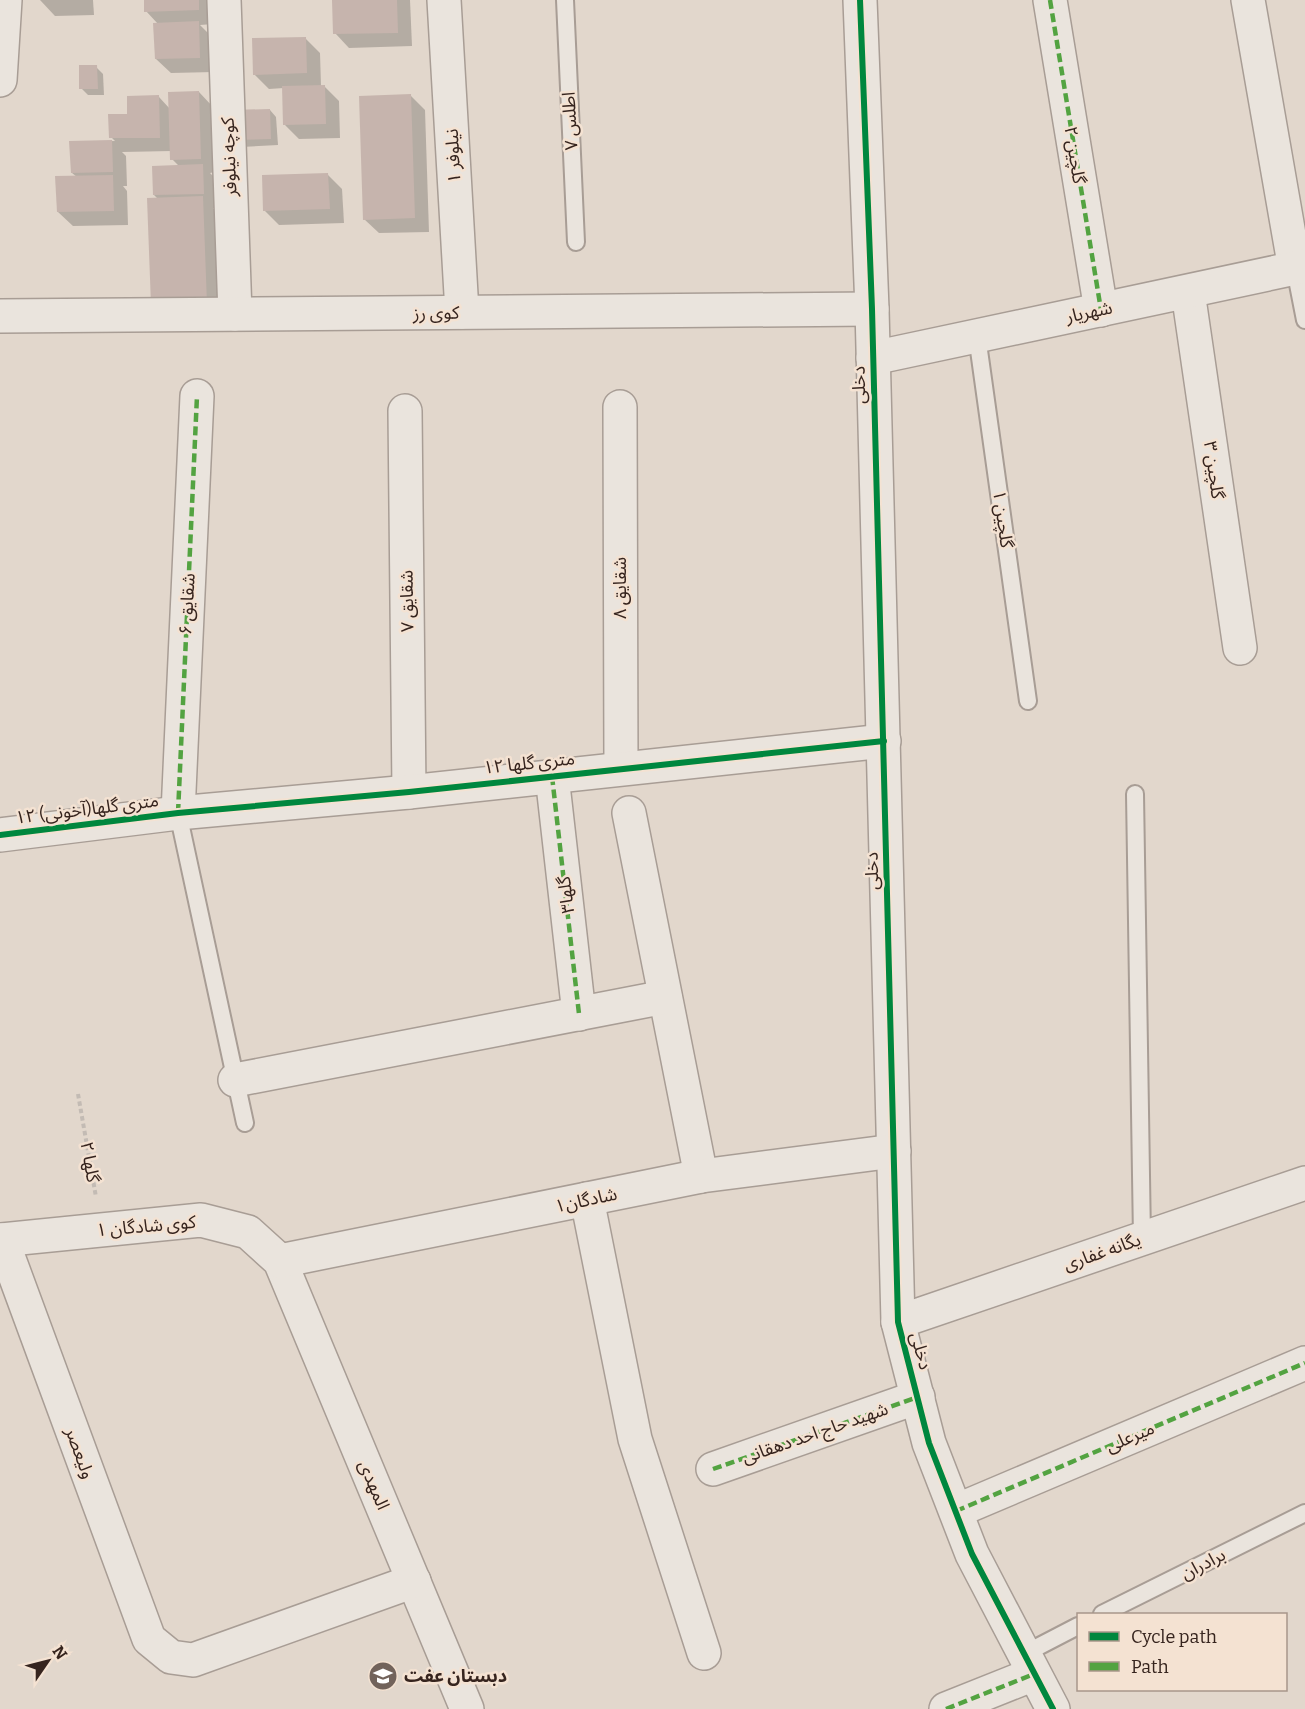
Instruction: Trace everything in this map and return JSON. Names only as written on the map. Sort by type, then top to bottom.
[{"type":"street","points":[[0,80],[5,0]]},
{"type":"street","name":"کوچه نیلوفر","points":[[224,0],[236,314]]},
{"type":"street","name":"نیلوفر ۱","points":[[444,0],[462,312]]},
{"type":"street","name":"دخلی","points":[[860,0],[872,309],[898,1322],[929,1443],[972,1554],[1053,1709]]},
{"type":"street","name":"گلچین ۲","points":[[1050,0],[1101,310]]},
{"type":"street","points":[[1248,0],[1300,268]]},
{"type":"street","name":"شهریار","points":[[873,358],[1300,268]]},
{"type":"street","name":"گلچین ۳","points":[[1188,292],[1240,648]]},
{"type":"street","name":"کوی رز","points":[[0,316],[872,309]]},
{"type":"street","name":"شقایق ۶","points":[[178,813],[197,396]]},
{"type":"street","name":"شقایق ۸","points":[[620,407],[621,768]]},
{"type":"street","name":"شقایق ۷","points":[[405,411],[409,792]]},
{"type":"street","name":"۱۲ متری گلها","points":[[178,813],[409,792],[884,741]]},
{"type":"street","name":"گلها۳","points":[[552,776],[579,1014]]},
{"type":"street","name":"۱۲ متری گلها(آخونی)","points":[[0,835],[178,813]]},
{"type":"street","points":[[629,813],[701,1176]]},
{"type":"street","points":[[235,1080],[665,997]]},
{"type":"street","name":"شادگان۱","points":[[280,1261],[701,1176],[894,1151]]},
{"type":"street","name":"یگانه غفاری","points":[[898,1322],[1305,1183]]},
{"type":"street","points":[[587,1199],[635,1439],[704,1653]]},
{"type":"street","name":"کوی شادگان ۱","points":[[1,1240],[201,1220],[248,1232],[280,1261]]},
{"type":"street","name":"ولیعصر","points":[[1,1240],[149,1639],[171,1657],[193,1660],[414,1581]]},
{"type":"street","name":"المهدی","points":[[280,1261],[467,1709]]},
{"type":"street","name":"میرعلی","points":[[956,1511],[1305,1363]]},
{"type":"street","name":"شهید حاج احد دهقانی","points":[[713,1469],[918,1397]]},
{"type":"street","points":[[946,1709],[1029,1664]]},
{"type":"lane","name":"اطلس ۷","points":[[565,0],[576,243]]},
{"type":"lane","points":[[1300,268],[1305,320]]},
{"type":"lane","name":"گلچین ۱","points":[[977,336],[1028,701]]},
{"type":"lane","points":[[1135,794],[1142,1238]]},
{"type":"lane","points":[[178,813],[245,1123]]},
{"type":"lane","name":"برادران","points":[[1104,1613],[1305,1513]]},
{"type":"lane","points":[[1029,1664],[1077,1627]]},
{"type":"building","points":[[144,0],[199,0],[199,10],[144,12]]},
{"type":"building","points":[[332,0],[397,0],[398,33],[333,34]]},
{"type":"building","points":[[199,21],[200,58],[155,59],[153,23]]},
{"type":"building","points":[[306,37],[307,73],[253,75],[252,38]]},
{"type":"building","points":[[79,65],[97,65],[98,89],[79,89]]},
{"type":"building","points":[[325,85],[326,124],[283,125],[282,86]]},
{"type":"building","points":[[199,91],[201,159],[170,160],[168,92]]},
{"type":"building","points":[[411,94],[415,218],[363,220],[359,96]]},
{"type":"building","points":[[159,95],[160,138],[109,138],[108,114],[127,114],[127,96]]},
{"type":"building","points":[[270,109],[271,139],[233,140],[231,110]]},
{"type":"building","points":[[112,140],[113,172],[71,173],[69,141]]},
{"type":"building","points":[[203,164],[204,194],[153,195],[152,166]]},
{"type":"building","points":[[328,173],[330,209],[263,211],[262,175]]},
{"type":"building","points":[[113,175],[114,211],[57,212],[55,176]]},
{"type":"building","points":[[203,196],[207,304],[151,305],[147,198]]},
{"type":"marked path","points":[[1050,0],[1101,310]]},
{"type":"marked path","points":[[178,813],[197,396]]},
{"type":"marked path","points":[[552,776],[579,1014]]},
{"type":"marked path","points":[[956,1511],[1305,1363]]},
{"type":"marked path","points":[[713,1469],[918,1397]]},
{"type":"marked path","points":[[946,1709],[1034,1674]]},
{"type":"cycle path","points":[[860,0],[872,309],[898,1322],[929,1443],[972,1554],[1053,1709]]},
{"type":"cycle path","points":[[0,835],[178,813],[409,792],[884,741]]},
{"type":"place","name":"دبستان عفت","points":[[383,1676]]}]
